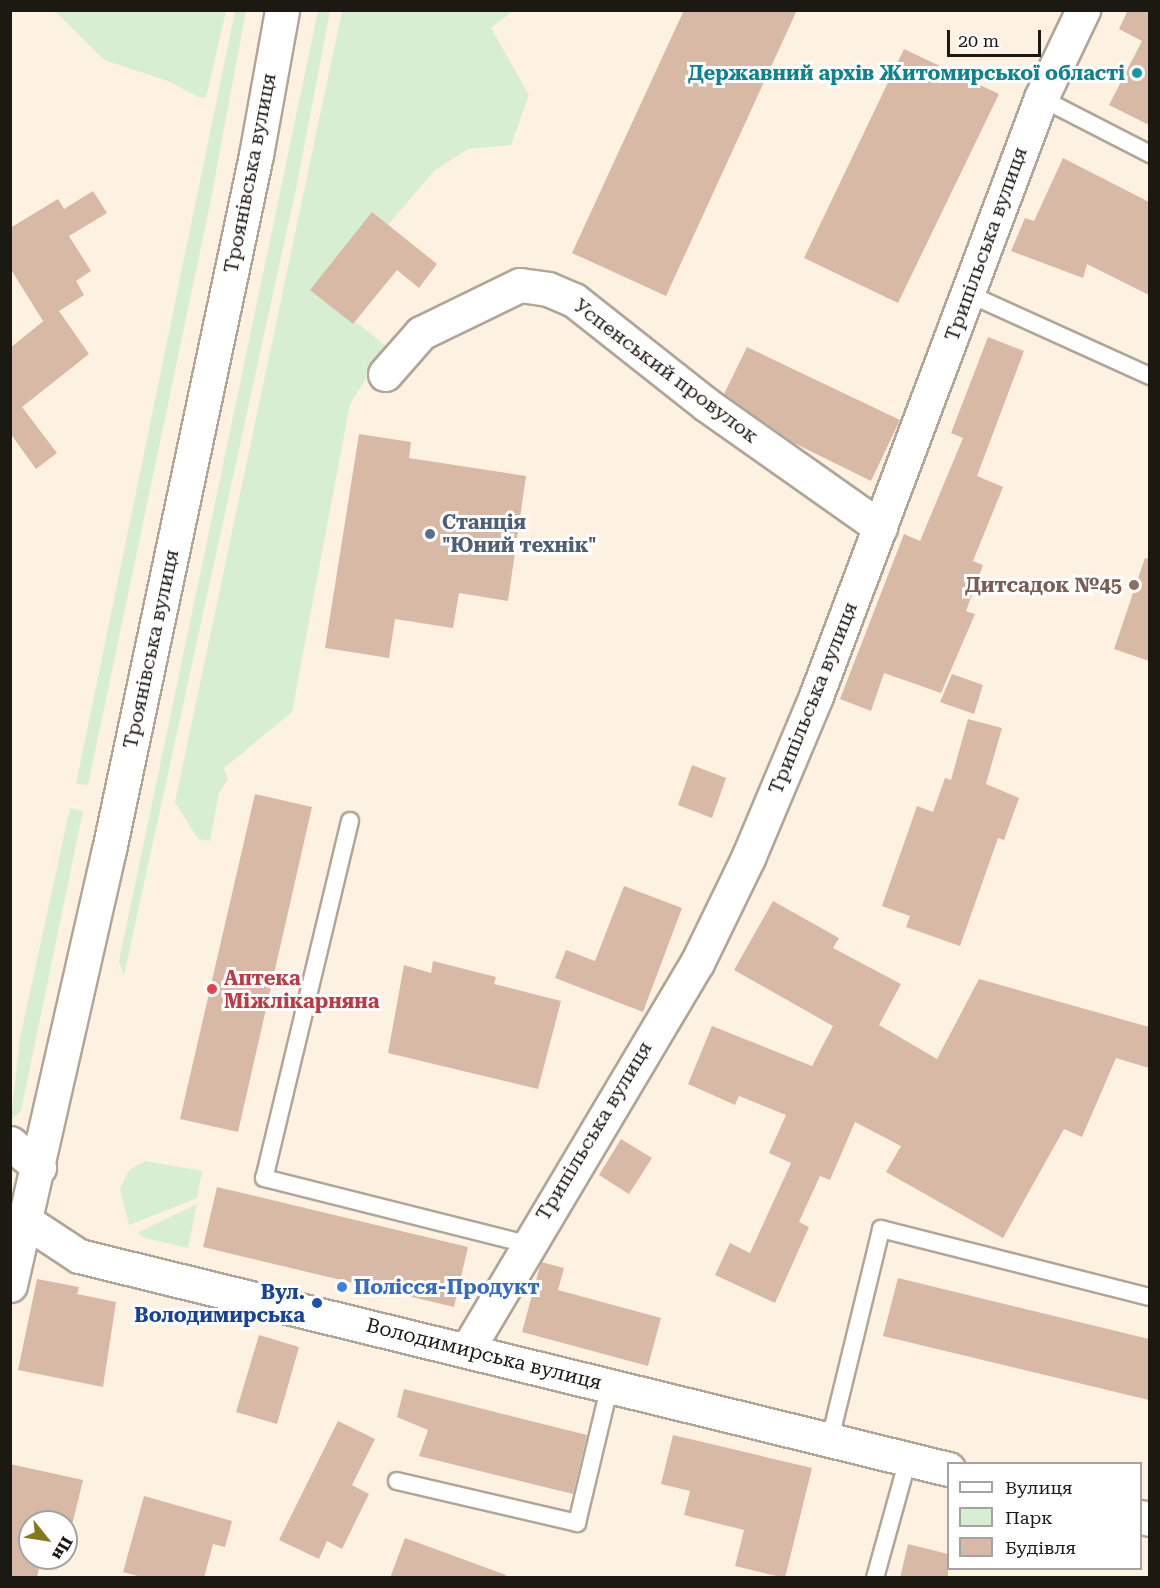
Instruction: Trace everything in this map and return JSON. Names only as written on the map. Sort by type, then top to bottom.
[{"type":"street","name":"Троянівська вулиця","points":[[10,1285],[19,1221],[39,1167],[256,155],[282,10]]},
{"type":"street","name":"Трипільська вулиця","points":[[467,1350],[527,1244],[697,963],[748,858],[812,707],[1041,98],[1083,10]]},
{"type":"street","name":"Успенський провулок","points":[[385,374],[421,333],[439,323],[520,285],[548,289],[574,300],[707,405],[880,527]]},
{"type":"street","points":[[10,1143],[39,1167]]},
{"type":"street","name":"Володимирська вулиця","points":[[19,1221],[79,1256],[947,1469]]},
{"type":"lane","points":[[1041,98],[1149,154]]},
{"type":"lane","points":[[969,294],[1149,376]]},
{"type":"lane","points":[[350,821],[264,1178],[527,1244]]},
{"type":"lane","points":[[830,1439],[881,1229],[1149,1297]]},
{"type":"lane","points":[[397,1481],[577,1523],[610,1385]]},
{"type":"lane","points":[[875,1578],[908,1459]]},
{"type":"green space","points":[[55,11],[226,11],[205,98],[198,97],[168,81],[104,60]]},
{"type":"green space","points":[[235,11],[246,11],[210,204],[88,785],[76,784]]},
{"type":"green space","points":[[318,11],[330,11],[297,184],[124,975],[119,961]]},
{"type":"green space","points":[[342,11],[513,11],[491,28],[529,95],[511,145],[468,149],[434,171],[336,286],[336,306],[386,346],[350,404],[292,712],[224,768],[228,779],[219,793],[210,841],[198,839],[175,802]]},
{"type":"green space","points":[[70,808],[83,811],[21,1111],[11,1119],[20,1038]]},
{"type":"green space","points":[[145,1161],[202,1171],[197,1198],[129,1225],[120,1189],[129,1170]]},
{"type":"green space","points":[[197,1204],[188,1248],[145,1238],[137,1233]]},
{"type":"building","points":[[684,10],[797,10],[666,296],[572,253]]},
{"type":"building","name":"Державний архів Житомирської області","points":[[1128,10],[1149,10],[1149,125],[1109,105],[1142,41],[1119,29]]},
{"type":"building","points":[[904,49],[999,94],[898,303],[804,258]]},
{"type":"building","points":[[1063,158],[1149,202],[1149,295],[1087,264],[1083,278],[1011,251],[1025,218],[1034,221]]},
{"type":"building","points":[[93,191],[107,213],[69,236],[91,271],[76,281],[84,295],[59,311],[89,354],[22,407],[57,453],[36,469],[10,433],[10,348],[46,319],[43,321],[10,268],[10,228],[58,199],[64,209]]},
{"type":"building","points":[[372,212],[437,264],[419,288],[397,270],[353,324],[310,290]]},
{"type":"building","points":[[988,337],[1024,351],[977,476],[1003,487],[973,561],[983,565],[966,611],[975,614],[941,693],[884,673],[871,711],[840,699],[904,534],[920,541],[963,438],[951,433]]},
{"type":"building","points":[[747,347],[900,420],[871,481],[794,443],[724,394]]},
{"type":"building","name":"Станція \"Юний технік\"","points":[[359,434],[411,442],[409,458],[526,476],[508,601],[459,593],[453,628],[395,619],[389,658],[325,648]]},
{"type":"building","points":[[1145,558],[1149,559],[1149,661],[1114,649]]},
{"type":"building","points":[[952,674],[983,685],[974,714],[940,702]]},
{"type":"building","points":[[968,719],[1002,728],[986,784],[1019,798],[1004,840],[998,838],[960,946],[906,927],[910,916],[882,906],[917,806],[933,812],[945,778],[951,780]]},
{"type":"building","points":[[692,765],[726,778],[712,818],[678,805]]},
{"type":"building","points":[[255,794],[312,807],[238,1132],[180,1119]]},
{"type":"building","points":[[624,886],[682,908],[643,1012],[555,978],[566,950],[595,961]]},
{"type":"building","points":[[773,901],[839,938],[833,948],[901,984],[879,1025],[937,1059],[979,979],[1149,1027],[1149,1068],[1116,1058],[1082,1137],[1064,1129],[1003,1238],[886,1172],[901,1146],[855,1122],[830,1180],[820,1176],[799,1222],[809,1227],[775,1303],[715,1275],[730,1243],[750,1253],[791,1163],[769,1153],[786,1115],[739,1096],[735,1105],[688,1084],[712,1026],[812,1066],[833,1026],[734,970]]},
{"type":"building","points":[[433,961],[496,977],[494,984],[561,1001],[538,1089],[388,1053],[404,965],[431,973]]},
{"type":"building","points":[[621,1139],[652,1158],[629,1194],[599,1175]]},
{"type":"building","points":[[217,1187],[468,1247],[454,1307],[203,1247]]},
{"type":"building","points":[[541,1262],[564,1268],[558,1290],[661,1318],[648,1366],[522,1332]]},
{"type":"building","points":[[898,1278],[1149,1339],[1149,1400],[883,1336]]},
{"type":"building","points":[[37,1279],[79,1287],[77,1294],[116,1302],[103,1387],[18,1370]]},
{"type":"building","points":[[259,1335],[299,1347],[277,1424],[236,1412]]},
{"type":"building","points":[[404,1389],[587,1435],[573,1494],[419,1456],[428,1430],[397,1417]]},
{"type":"building","points":[[338,1421],[375,1439],[352,1485],[369,1494],[342,1549],[327,1541],[319,1559],[279,1540]]},
{"type":"building","points":[[673,1435],[812,1468],[785,1578],[735,1566],[744,1530],[684,1515],[690,1491],[661,1484]]},
{"type":"building","points":[[10,1464],[83,1480],[76,1510],[18,1510],[18,1570],[39,1570],[37,1578],[10,1578]]},
{"type":"building","points":[[144,1496],[232,1521],[225,1547],[213,1544],[204,1578],[145,1578],[123,1572]]},
{"type":"building","points":[[405,1538],[506,1575],[505,1578],[390,1578]]},
{"type":"building","points":[[908,1544],[947,1554],[948,1578],[900,1578]]},
{"type":"place","name":"Державний архів Житомирської області","points":[[1137,73]]},
{"type":"place","name":"Станція \"Юний технік\"","points":[[430,534]]},
{"type":"place","name":"Дитсадок №45","points":[[1134,585]]},
{"type":"place","name":"Аптека Міжлікарняна","points":[[212,989]]},
{"type":"place","name":"Полісся-Продукт","points":[[342,1287]]},
{"type":"place","name":"Вул. Володимирська","points":[[317,1303]]}]
